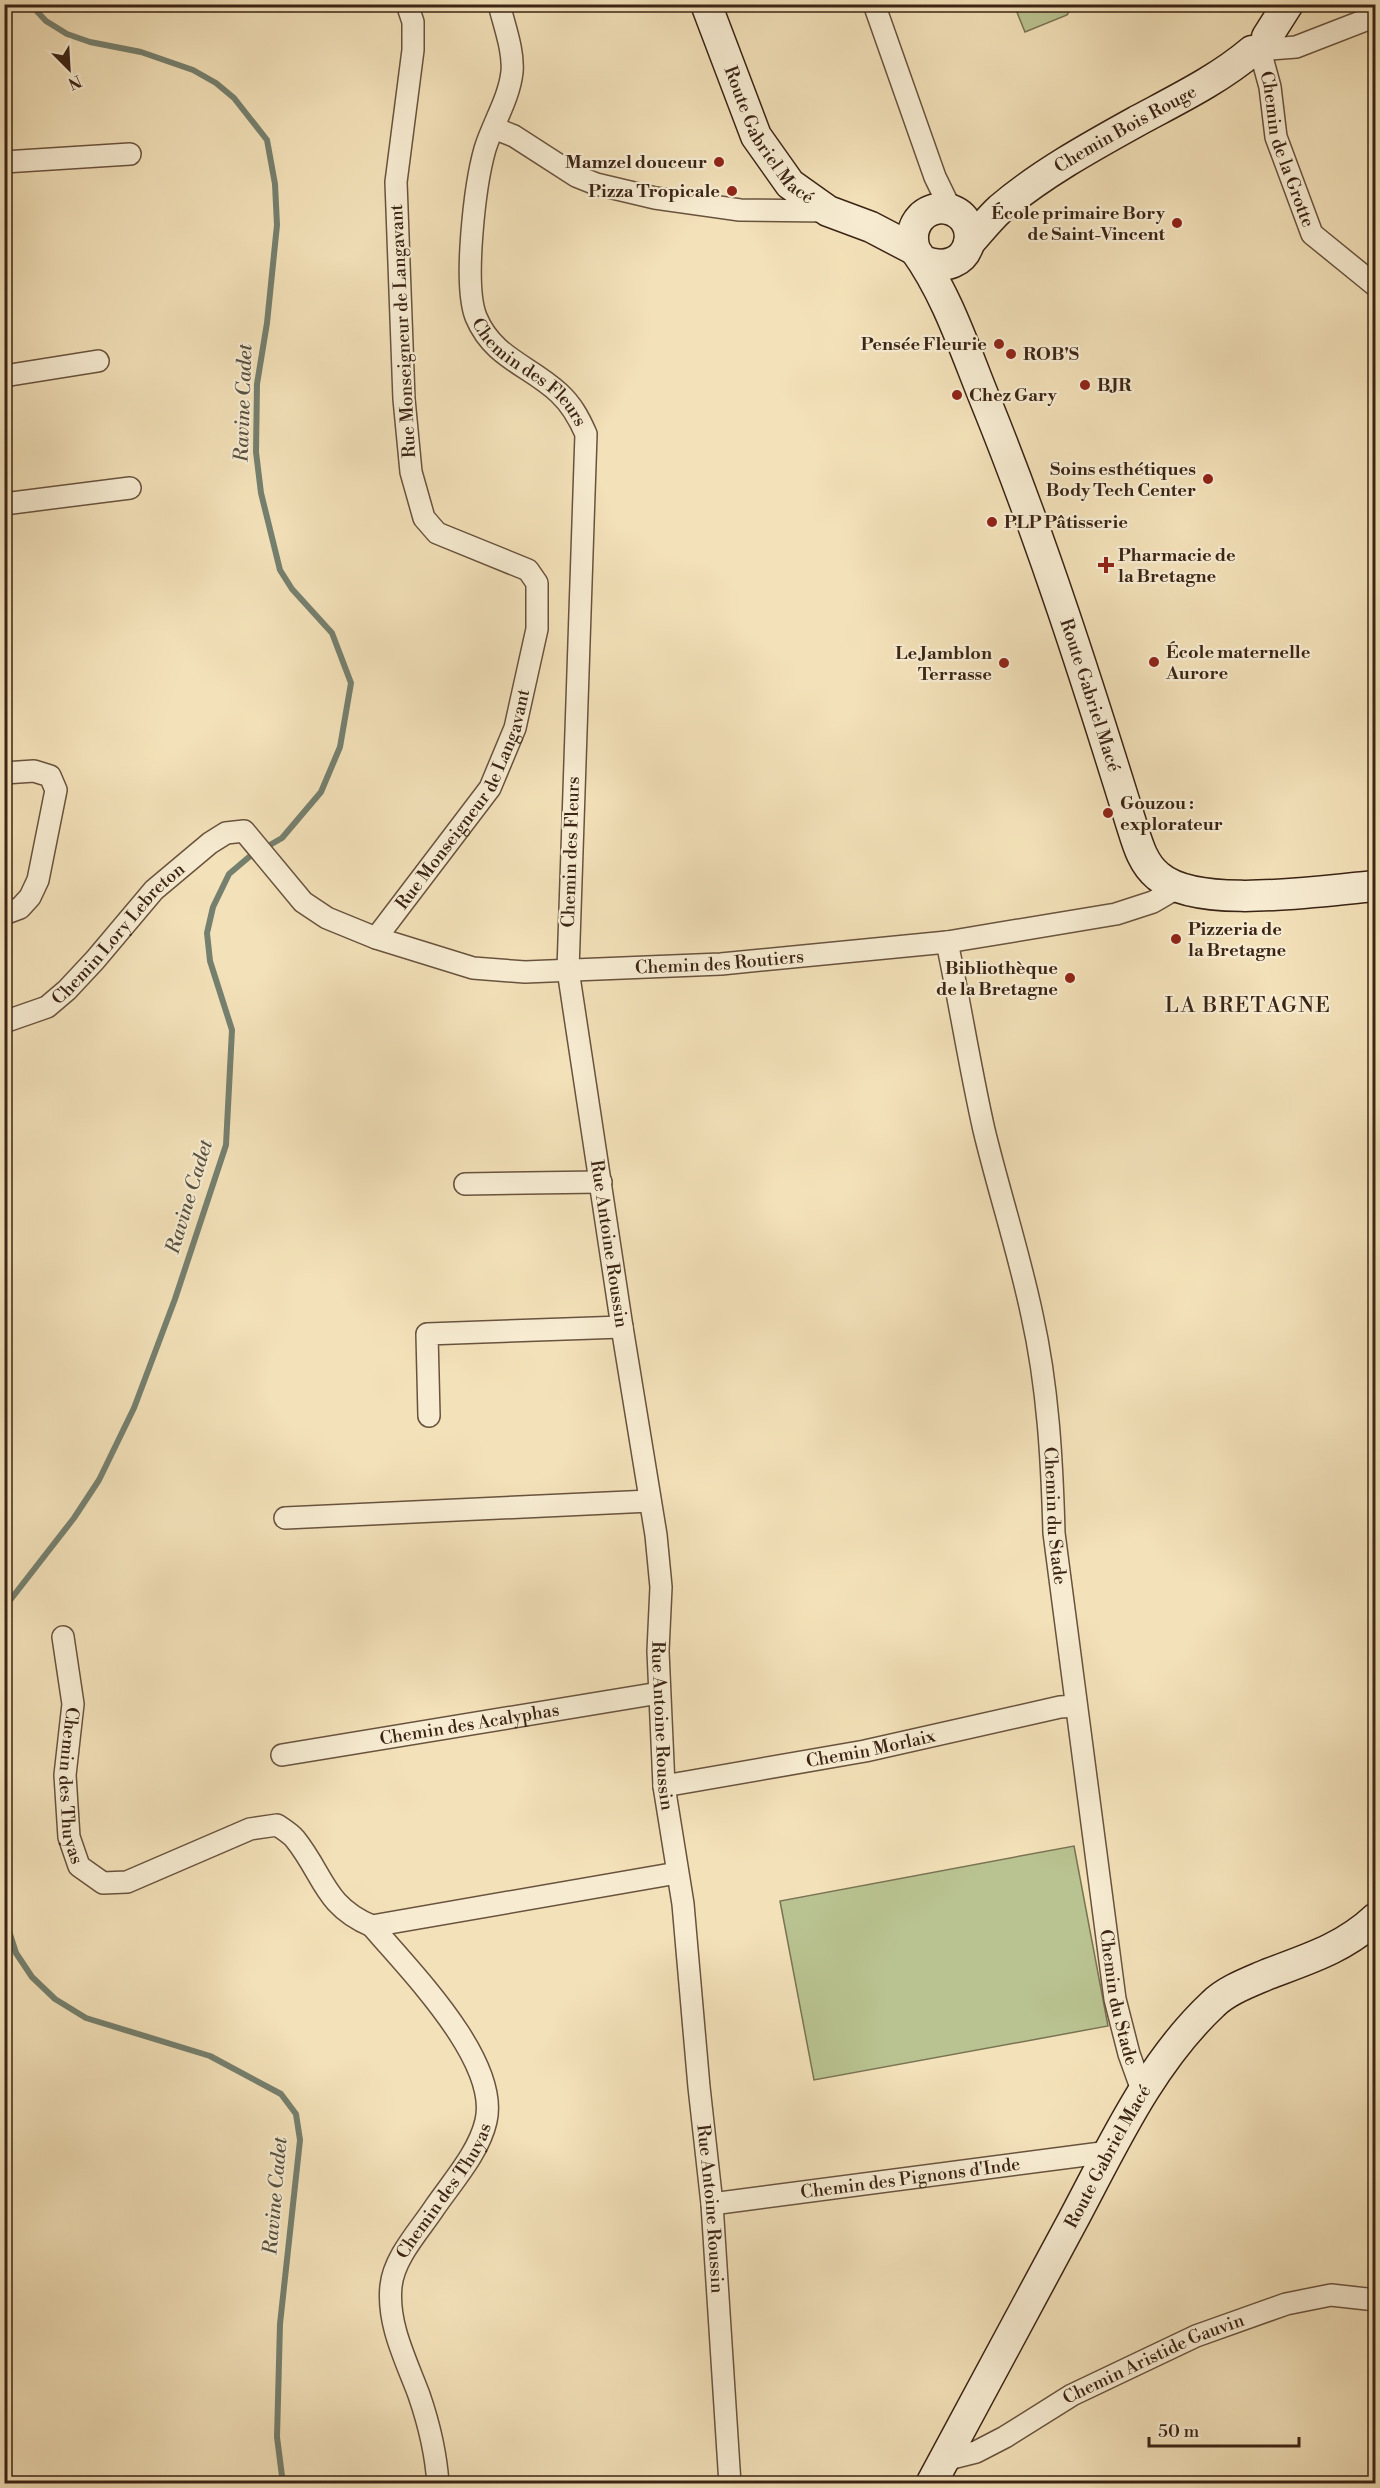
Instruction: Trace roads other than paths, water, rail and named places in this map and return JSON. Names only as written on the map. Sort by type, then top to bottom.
[{"type":"main road","name":"Route Gabriel Macé","points":[[706,4],[756,136],[789,184],[828,211],[871,227],[932,228],[947,305],[1009,458],[1062,605],[1140,850],[1158,876],[1177,888],[1195,893],[1243,897],[1376,886]]},
{"type":"main road","name":"Chemin Bois Rouge","points":[[962,252],[999,210],[1092,146],[1204,84],[1263,48],[1288,4]]},
{"type":"main road","name":"Chemin Bois Rouge","points":[[932,228],[999,210]]},
{"type":"main road","points":[[947,305],[962,252],[968,228],[932,228],[941,266],[962,252]]},
{"type":"main road","name":"Route Gabriel Macé","points":[[937,2472],[1109,2152],[1143,2093],[1192,2024],[1215,2001],[1248,1982],[1329,1951],[1358,1935],[1376,1918]]},
{"type":"street","name":"Rue Monseigneur de Langavant","points":[[376,939],[490,788],[515,728],[537,629],[537,583],[528,570],[437,533],[424,518],[411,472],[404,399],[396,182],[413,50],[413,22],[406,4]]},
{"type":"street","name":"Chemin des Fleurs","points":[[499,4],[512,69],[510,87],[485,149],[472,237],[470,292],[476,316],[490,342],[509,359],[557,391],[575,410],[586,434],[568,970]]},
{"type":"street","points":[[874,4],[935,177],[932,228]]},
{"type":"street","points":[[1263,48],[1296,48],[1376,16]]},
{"type":"street","name":"Chemin de la Grotte","points":[[1263,48],[1276,137],[1312,234],[1376,286]]},
{"type":"street","points":[[494,128],[514,136],[576,176],[596,184],[655,198],[740,210],[828,211]]},
{"type":"street","points":[[4,162],[130,154]]},
{"type":"street","points":[[4,376],[98,361]]},
{"type":"street","points":[[4,504],[130,488]]},
{"type":"street","points":[[4,773],[34,771],[50,776],[56,790],[38,880],[30,897],[20,908],[4,914]]},
{"type":"street","name":"Chemin Lory Lebreton","points":[[4,1022],[47,1006],[67,990],[154,890],[194,855],[235,832],[280,874]]},
{"type":"street","name":"Chemin des Routiers","points":[[280,874],[303,902],[327,918],[376,939],[473,968],[525,972],[721,964],[947,942],[1116,914],[1153,902],[1177,888]]},
{"type":"street","name":"Chemin du Stade","points":[[947,942],[984,1129],[1033,1318],[1052,1462],[1054,1533],[1115,1999],[1129,2054],[1143,2093]]},
{"type":"street","name":"Rue Antoine Roussin","points":[[568,970],[656,1535],[661,1587],[658,1651],[664,1786],[683,1904],[712,2204],[730,2484]]},
{"type":"street","points":[[465,1184],[601,1182]]},
{"type":"street","points":[[429,1416],[427,1334],[622,1327]]},
{"type":"street","points":[[285,1518],[650,1501]]},
{"type":"street","name":"Chemin des Thuyas","points":[[63,1637],[73,1704],[65,1775],[69,1837],[79,1866],[103,1883],[128,1882],[250,1829],[277,1825],[294,1838],[326,1891],[352,1917],[372,1926],[453,2023],[478,2067],[486,2095],[487,2120],[478,2143],[400,2259],[391,2283],[390,2309],[430,2432],[438,2484]]},
{"type":"street","name":"Chemin des Acalyphas","points":[[282,1755],[659,1693]]},
{"type":"street","name":"Chemin Morlaix","points":[[664,1786],[865,1751],[1059,1707],[1076,1706]]},
{"type":"street","points":[[372,1926],[677,1873]]},
{"type":"street","name":"Chemin des Pignons d'Inde","points":[[712,2204],[1109,2152]]},
{"type":"street","name":"Chemin Aristide Gauvin","points":[[937,2472],[1005,2437],[1072,2395],[1196,2336],[1286,2304],[1331,2295],[1376,2300]]},
{"type":"waterway","name":"Ravine Cadet","points":[[4,1608],[74,1518],[99,1480],[134,1408],[175,1299],[226,1145],[232,1030],[210,961],[207,933],[213,907],[229,874],[249,857],[282,838],[321,792],[340,747],[351,683],[332,633],[292,589],[280,570],[261,493],[256,452],[257,384],[267,323],[277,225],[275,184],[267,140],[234,98],[216,83],[193,70],[141,52],[90,42],[67,34],[46,21],[30,4]]},
{"type":"waterway","name":"Ravine Cadet","points":[[4,1902],[8,1928],[16,1953],[32,1977],[55,1999],[86,2018],[210,2056],[281,2094],[296,2114],[300,2140],[280,2324],[277,2437],[283,2484]]},
{"type":"place","name":"Mamzel douceur","points":[[719,162]]},
{"type":"place","name":"Pizza Tropicale","points":[[732,191]]},
{"type":"place","name":"École primaire Bory de Saint-Vincent","points":[[1177,223]]},
{"type":"place","name":"Pensée Fleurie","points":[[999,344]]},
{"type":"place","name":"ROB'S","points":[[1011,354]]},
{"type":"place","name":"BJR","points":[[1085,385]]},
{"type":"place","name":"Chez Gary","points":[[957,395]]},
{"type":"place","name":"Soins esthétiques Body Tech Center","points":[[1208,479]]},
{"type":"place","name":"PLP Pâtisserie","points":[[992,522]]},
{"type":"place","name":"Pharmacie de la Bretagne","points":[[1106,565]]},
{"type":"place","name":"École maternelle Aurore","points":[[1154,662]]},
{"type":"place","name":"Le Jamblon Terrasse","points":[[1004,663]]},
{"type":"place","name":"Gouzou : explorateur","points":[[1108,813]]},
{"type":"place","name":"Pizzeria de la Bretagne","points":[[1176,939]]},
{"type":"place","name":"Bibliothèque de la Bretagne","points":[[1070,978]]},
{"type":"district","name":"LA BRETAGNE","points":[[1248,1006]]}]
